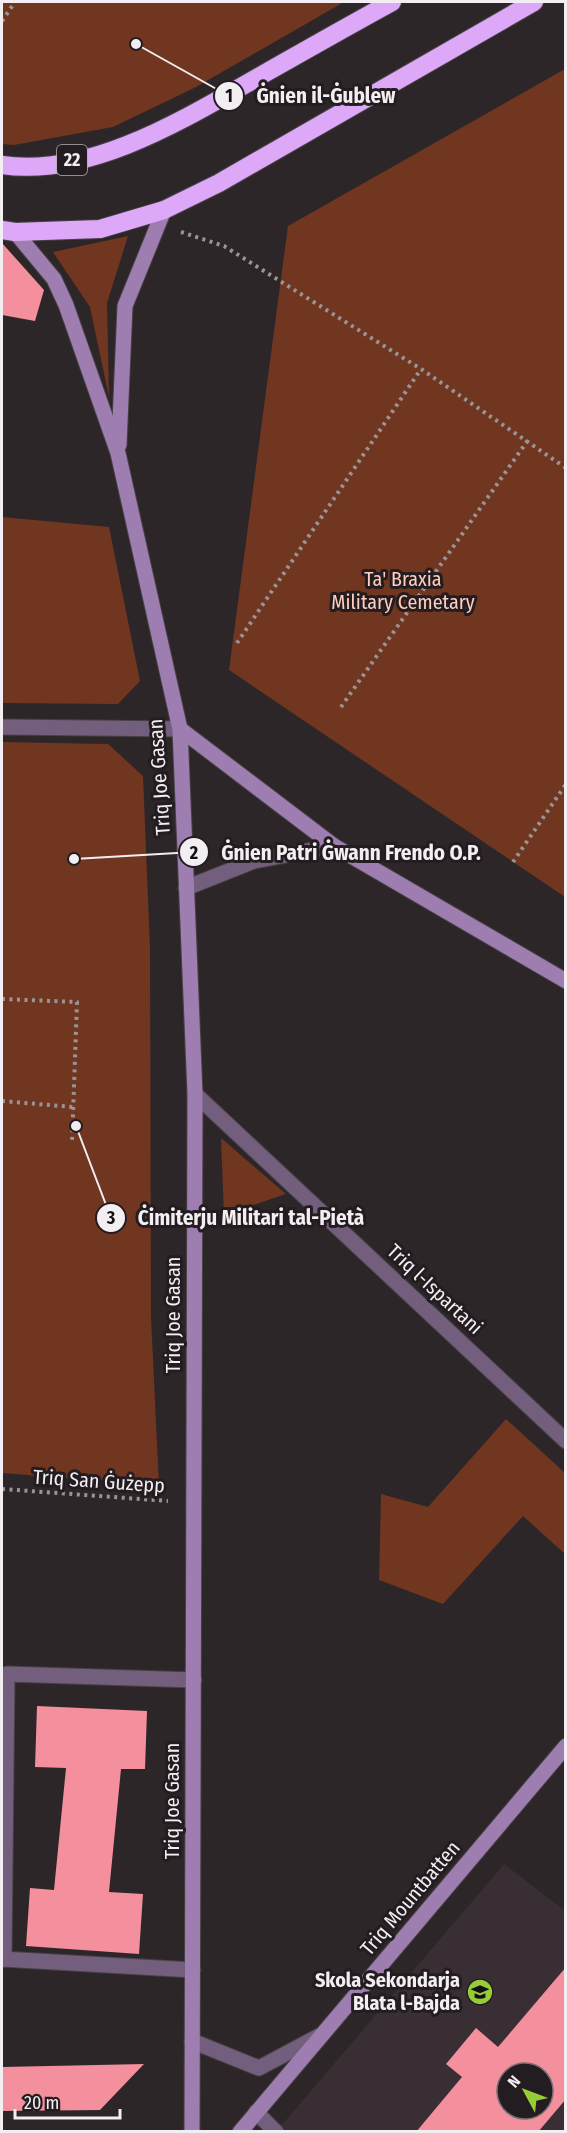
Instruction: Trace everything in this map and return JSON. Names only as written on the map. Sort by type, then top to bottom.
[{"type":"highway","name":"22","points":[[2,165],[23,168],[79,159],[140,140],[205,107],[392,2]]},
{"type":"highway","points":[[8,231],[100,229],[161,217],[534,2]]},
{"type":"street","name":"Triq Joe Gasan","points":[[118,453],[125,306],[161,217]]},
{"type":"street","name":"Triq Joe Gasan","points":[[8,231],[54,279],[58,287],[118,453],[180,729],[195,1094],[192,2132]]},
{"type":"street","points":[[2,727],[180,729],[334,846],[566,981]]},
{"type":"street","points":[[186,888],[254,861],[334,846]]},
{"type":"street","name":"Triq l-Ispartani","points":[[195,1094],[566,1441]]},
{"type":"street","points":[[193,1970],[3,1959],[4,1711],[7,1674],[194,1680]]},
{"type":"street","name":"Triq Mountbatten","points":[[240,2132],[566,1746]]},
{"type":"street","points":[[192,2041],[259,2068],[321,2035]]},
{"type":"street","points":[[256,2112],[276,2132]]},
{"type":"path","points":[[2,21],[15,2]]},
{"type":"path","points":[[161,217],[224,246],[421,369],[566,468]]},
{"type":"path","points":[[237,643],[421,369]]},
{"type":"path","points":[[342,707],[528,440]]},
{"type":"path","points":[[513,862],[566,784]]},
{"type":"path","points":[[2,999],[77,1002],[72,1143]]},
{"type":"path","points":[[2,1101],[73,1107]]},
{"type":"path","name":"Triq San Ġużepp","points":[[2,1489],[194,1503]]},
{"type":"shaded area","name":"Skola Sekondarja Blata l-Bajda","points":[[504,1864],[565,1911],[565,2131],[276,2132]]},
{"type":"green space","points":[[2,2],[344,2],[196,87],[113,127],[14,145],[2,144]]},
{"type":"green space","name":"Ta' Braxia Military Cemetary","points":[[565,69],[565,897],[229,670],[288,226]]},
{"type":"green space","points":[[128,236],[107,303],[109,397],[90,307],[53,252]]},
{"type":"green space","points":[[2,517],[109,527],[140,681],[118,704],[2,703]]},
{"type":"green space","points":[[2,742],[108,744],[143,776],[150,948],[151,1317],[159,1485],[2,1473]]},
{"type":"green space","points":[[221,1138],[286,1194],[224,1215]]},
{"type":"green space","points":[[506,1419],[565,1473],[565,1554],[523,1516],[443,1604],[379,1580],[381,1494],[428,1507]]},
{"type":"building","points":[[2,243],[44,290],[35,321],[2,315]]},
{"type":"building","points":[[37,1706],[147,1711],[145,1769],[121,1769],[109,1892],[143,1894],[139,1954],[26,1946],[30,1888],[54,1890],[66,1768],[35,1767]]},
{"type":"building","points":[[566,1967],[566,2099],[555,2112],[555,2061],[495,2061],[495,2121],[547,2121],[538,2132],[416,2132],[462,2077],[446,2064],[476,2028],[498,2047]]},
{"type":"building","points":[[144,2064],[100,2110],[2,2111],[2,2067]]},
{"type":"place","name":"Ġnien il-Ġublew","points":[[136,44]]},
{"type":"place","name":"Ġnien Patri Ġwann Frendo O.P.","points":[[74,859]]},
{"type":"place","name":"Ċimiterju Militari tal-Pietà","points":[[76,1126]]},
{"type":"place","name":"Skola Sekondarja Blata l-Bajda","points":[[480,1992]]}]
